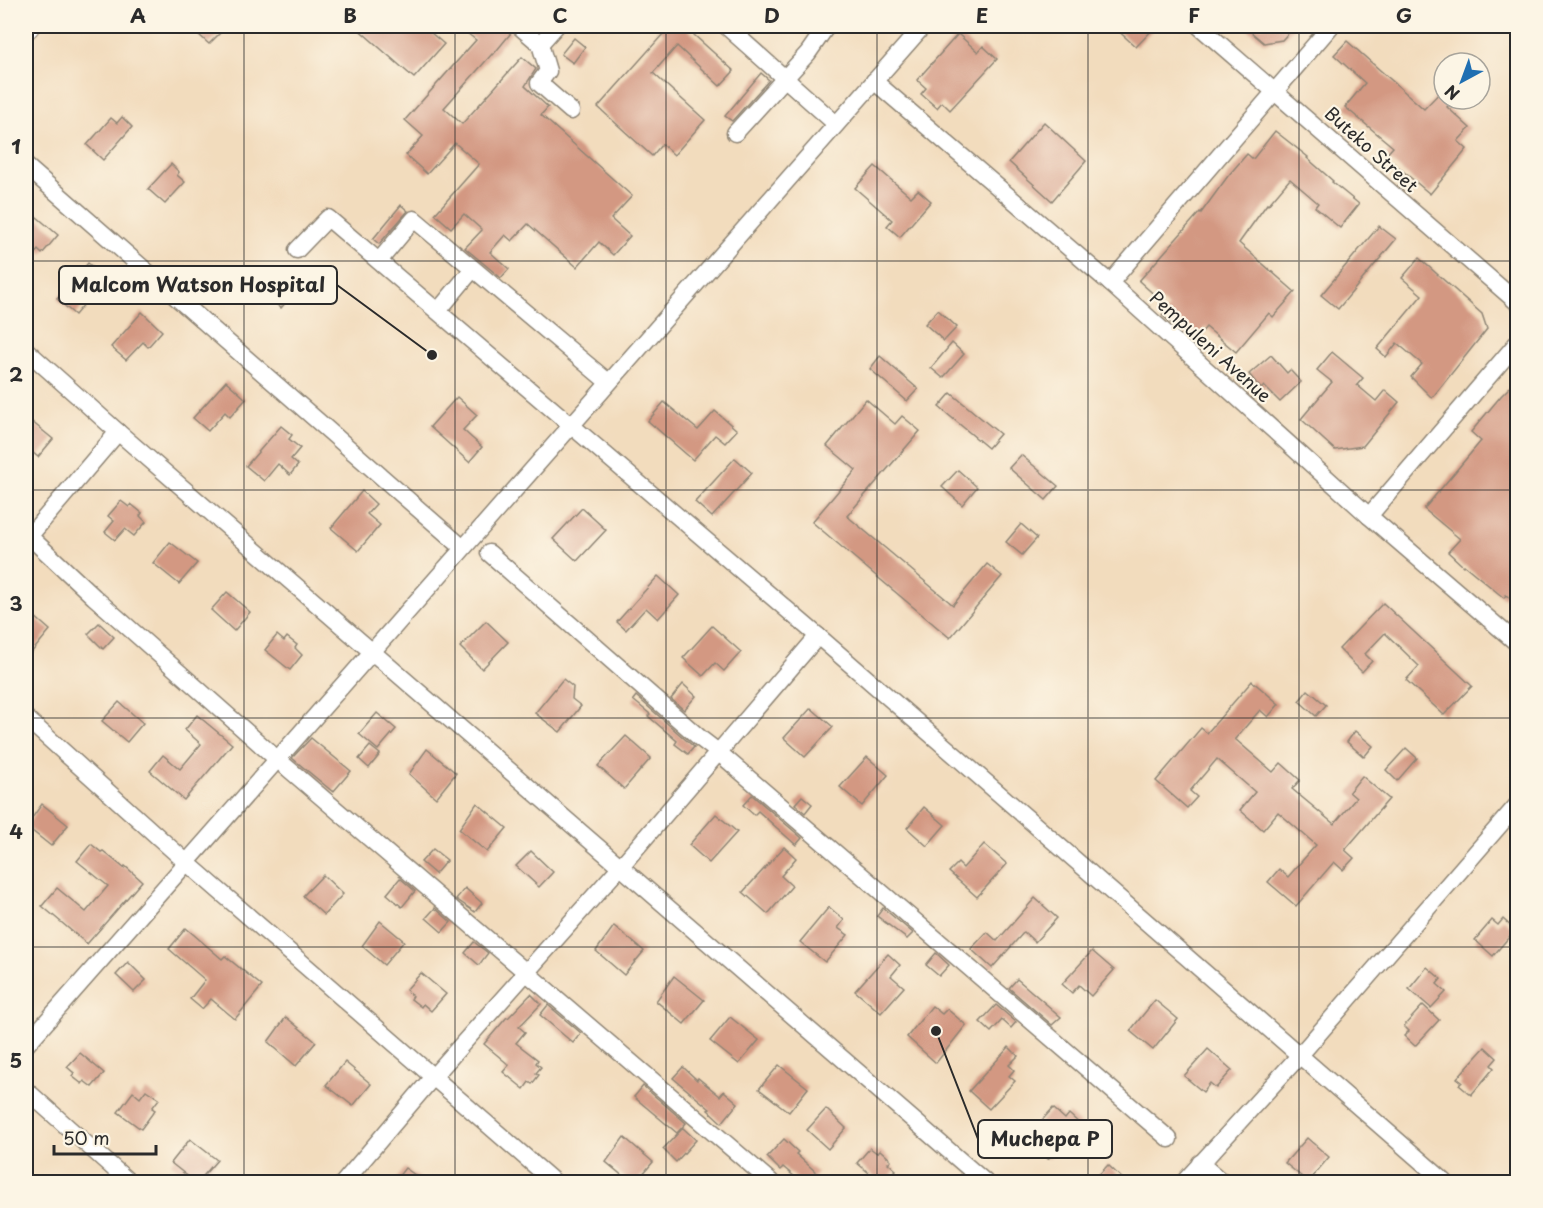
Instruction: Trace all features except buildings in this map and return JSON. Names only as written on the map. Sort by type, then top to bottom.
[{"type":"main road","points":[[26,29],[29,26]]},
{"type":"street","points":[[519,26],[540,44],[548,71],[539,83],[571,111]]},
{"type":"street","points":[[540,44],[556,26]]},
{"type":"street","points":[[726,26],[836,124]]},
{"type":"street","points":[[735,133],[808,53],[824,30],[823,26]]},
{"type":"street","points":[[26,1045],[922,26]]},
{"type":"street","name":"Buteko Street","points":[[1199,26],[1275,90],[1431,230],[1518,303]]},
{"type":"street","points":[[1110,283],[1331,26]]},
{"type":"street","name":"Pempuleni Avenue","points":[[874,81],[1110,283],[1369,516],[1518,644]]},
{"type":"street","points":[[26,166],[463,548]]},
{"type":"street","points":[[297,250],[328,218],[818,636],[1445,1182]]},
{"type":"street","points":[[379,261],[414,219],[608,382]]},
{"type":"street","points":[[438,311],[473,269]]},
{"type":"street","points":[[1369,516],[1518,342]]},
{"type":"street","points":[[26,350],[371,652],[985,1182]]},
{"type":"street","points":[[118,432],[27,538],[277,759],[771,1182]]},
{"type":"street","points":[[489,554],[693,732],[1169,1139]]},
{"type":"street","points":[[344,1182],[433,1077],[621,866],[818,636]]},
{"type":"street","points":[[26,718],[186,862],[554,1182]]},
{"type":"street","points":[[1184,1182],[1300,1055],[1518,804]]},
{"type":"street","points":[[26,1090],[129,1182]]},
{"type":"street","points":[[1200,1163],[1222,1182]]},
{"type":"place","name":"Malcom Watson Hospital","points":[[432,355]]},
{"type":"place","name":"Muchepa P","points":[[936,1031]]}]
